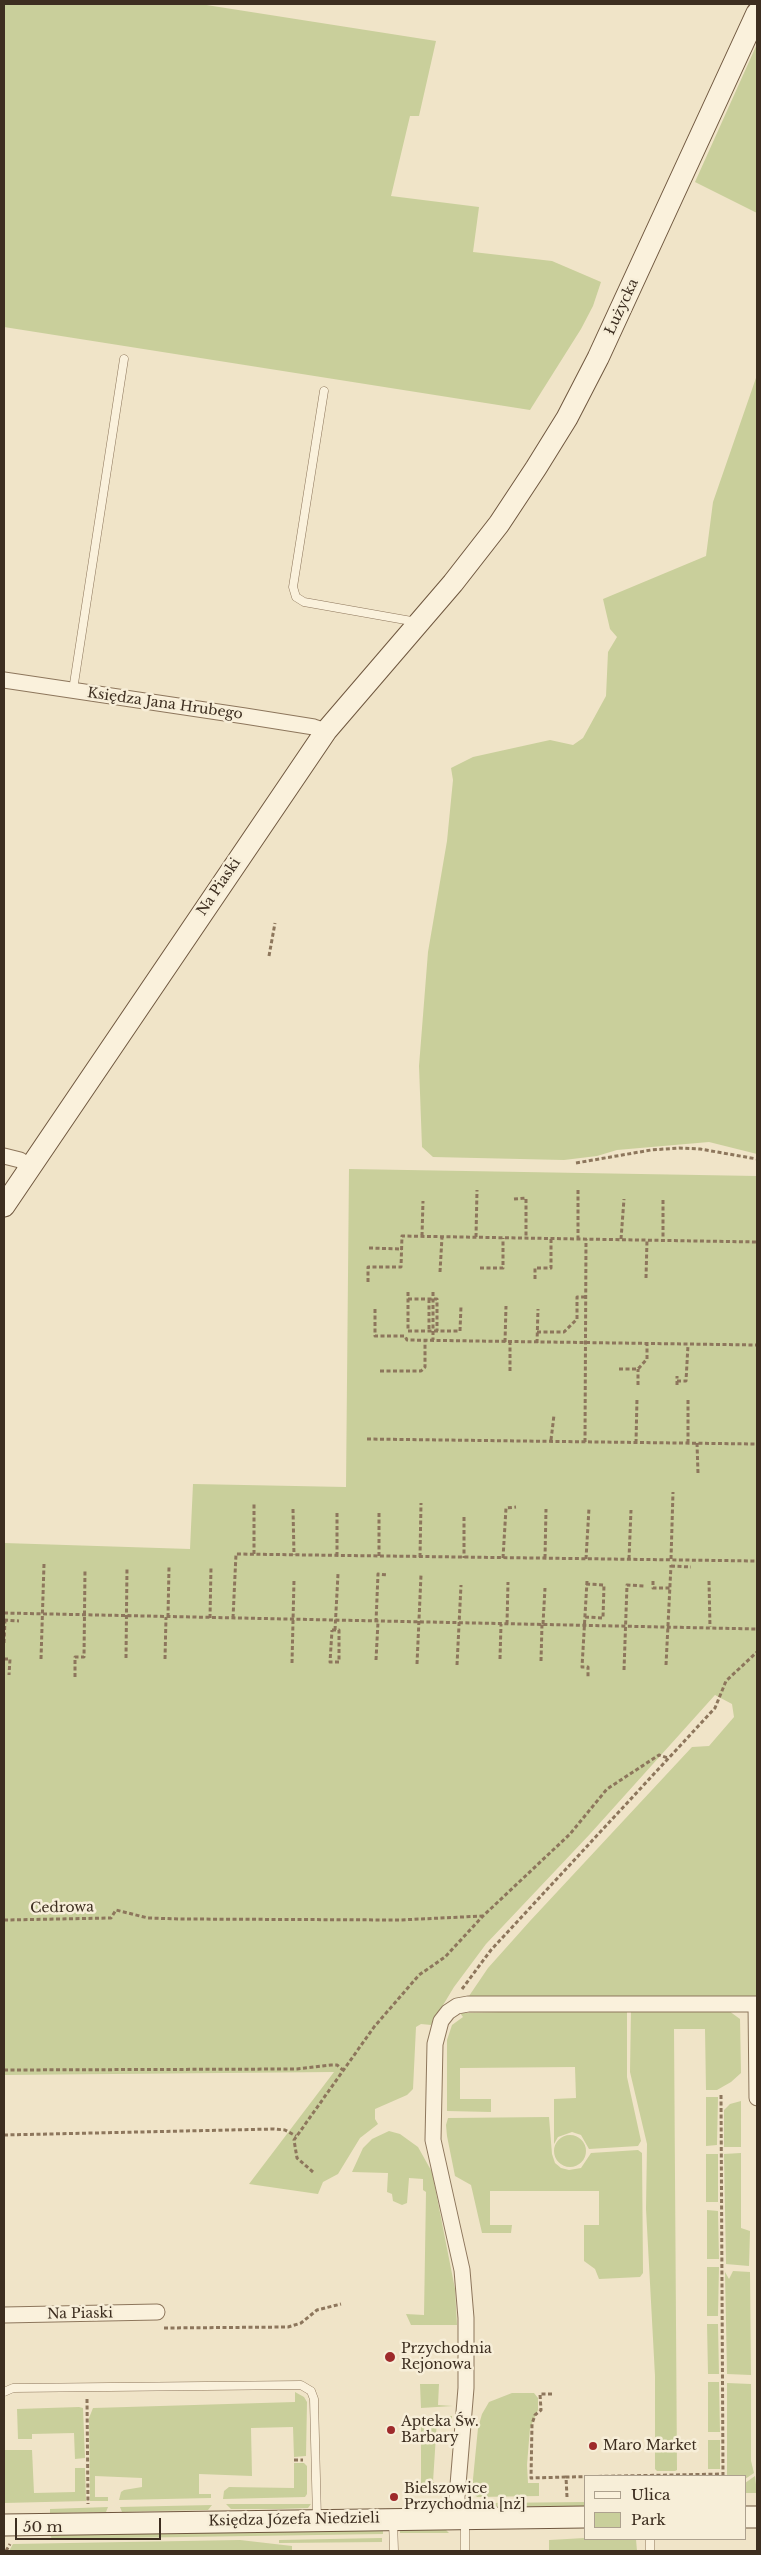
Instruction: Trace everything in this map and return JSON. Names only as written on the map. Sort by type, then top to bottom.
[{"type":"street","name":"Łużycka","points":[[453,583],[499,524],[567,418],[614,324],[757,13]]},
{"type":"street","name":"Na Piaski","points":[[4,1206],[326,731],[453,583]]},
{"type":"street","name":"Księdza Jana Hrubego","points":[[4,680],[253,717],[314,727],[326,731]]},
{"type":"street","points":[[4,1156],[20,1160],[30,1167]]},
{"type":"street","points":[[461,2518],[457,2497],[466,2388],[466,2318],[462,2270],[433,2132],[436,2033],[448,2012],[457,2006],[468,2004],[756,2004],[757,2098]]},
{"type":"street","name":"Na Piaski","points":[[4,2315],[157,2312]]},
{"type":"street","name":"Księdza Józefa Niedzieli","points":[[4,2525],[393,2518],[584,2517]]},
{"type":"lane","points":[[73,690],[124,359]]},
{"type":"lane","points":[[324,390],[293,587],[296,597],[304,602],[419,622]]},
{"type":"lane","points":[[4,2392],[13,2388],[293,2384],[305,2386],[313,2394],[315,2404],[317,2520]]},
{"type":"lane","points":[[393,2518],[394,2551]]},
{"type":"lane","points":[[461,2518],[465,2551]]},
{"type":"path","points":[[269,956],[275,924]]},
{"type":"path","points":[[576,1164],[652,1150],[679,1148],[700,1149],[757,1159]]},
{"type":"path","points":[[476,1237],[477,1190]]},
{"type":"path","points":[[578,1190],[578,1239]]},
{"type":"path","points":[[514,1198],[526,1198],[526,1238]]},
{"type":"path","points":[[621,1239],[624,1199]]},
{"type":"path","points":[[663,1200],[663,1240]]},
{"type":"path","points":[[422,1236],[423,1201]]},
{"type":"path","points":[[368,1282],[368,1267],[401,1267],[402,1236],[757,1242]]},
{"type":"path","points":[[440,1272],[442,1237]]},
{"type":"path","points":[[480,1268],[503,1268],[503,1238]]},
{"type":"path","points":[[535,1279],[535,1268],[551,1268],[551,1238]]},
{"type":"path","points":[[586,1239],[586,1442]]},
{"type":"path","points":[[646,1278],[647,1240]]},
{"type":"path","points":[[369,1248],[402,1249]]},
{"type":"path","points":[[408,1292],[408,1331],[460,1331],[461,1306]]},
{"type":"path","points":[[434,1292],[431,1299],[434,1340]]},
{"type":"path","points":[[537,1332],[564,1332],[577,1319],[577,1297],[586,1297]]},
{"type":"path","points":[[408,1299],[431,1299]]},
{"type":"path","points":[[505,1342],[506,1306]]},
{"type":"path","points":[[375,1309],[375,1336],[405,1336],[407,1340],[587,1344],[757,1344]]},
{"type":"path","points":[[537,1342],[538,1309]]},
{"type":"path","points":[[380,1371],[421,1371],[425,1367],[425,1340]]},
{"type":"path","points":[[510,1342],[510,1371]]},
{"type":"path","points":[[638,1384],[638,1369],[647,1359],[647,1344]]},
{"type":"path","points":[[677,1381],[686,1381],[688,1345]]},
{"type":"path","points":[[619,1369],[638,1369]]},
{"type":"path","points":[[636,1443],[637,1398]]},
{"type":"path","points":[[688,1399],[688,1443]]},
{"type":"path","points":[[551,1440],[554,1415]]},
{"type":"path","points":[[367,1439],[757,1444]]},
{"type":"path","points":[[697,1443],[698,1473]]},
{"type":"path","points":[[671,1559],[673,1492]]},
{"type":"path","points":[[254,1503],[254,1554]]},
{"type":"path","points":[[420,1557],[421,1503]]},
{"type":"path","points":[[503,1558],[506,1508],[516,1507]]},
{"type":"path","points":[[586,1559],[589,1508]]},
{"type":"path","points":[[293,1509],[294,1555]]},
{"type":"path","points":[[545,1558],[546,1509]]},
{"type":"path","points":[[629,1559],[632,1510]]},
{"type":"path","points":[[337,1513],[337,1556]]},
{"type":"path","points":[[378,1556],[379,1513]]},
{"type":"path","points":[[464,1517],[464,1558]]},
{"type":"path","points":[[233,1618],[236,1554],[757,1561]]},
{"type":"path","points":[[41,1659],[44,1564]]},
{"type":"path","points":[[666,1665],[671,1565],[691,1567]]},
{"type":"path","points":[[126,1658],[127,1567]]},
{"type":"path","points":[[165,1658],[169,1567]]},
{"type":"path","points":[[210,1618],[211,1567]]},
{"type":"path","points":[[75,1677],[75,1656],[84,1657],[85,1569]]},
{"type":"path","points":[[335,1630],[339,1630],[339,1662],[330,1662],[332,1630],[335,1630],[338,1574]]},
{"type":"path","points":[[376,1660],[378,1574],[388,1575]]},
{"type":"path","points":[[416,1664],[421,1575]]},
{"type":"path","points":[[292,1664],[294,1580]]},
{"type":"path","points":[[654,1581],[653,1588],[670,1588]]},
{"type":"path","points":[[709,1581],[710,1627]]},
{"type":"path","points":[[507,1624],[508,1582]]},
{"type":"path","points":[[585,1617],[603,1618],[604,1585],[586,1582],[582,1667],[588,1667],[588,1678]]},
{"type":"path","points":[[624,1670],[627,1585],[644,1586]]},
{"type":"path","points":[[457,1665],[461,1586]]},
{"type":"path","points":[[541,1661],[545,1588]]},
{"type":"path","points":[[4,1613],[757,1629]]},
{"type":"path","points":[[4,1643],[4,1620],[19,1621]]},
{"type":"path","points":[[500,1659],[501,1624]]},
{"type":"path","points":[[457,2006],[458,1995],[464,1984],[491,1950],[715,1708],[726,1681],[757,1652]]},
{"type":"path","points":[[4,1658],[10,1659],[9,1675]]},
{"type":"path","points":[[313,2172],[297,2158],[294,2152],[296,2136],[344,2071],[368,2034],[388,2010],[419,1975],[445,1957],[483,1916],[570,1834],[608,1789],[650,1759],[659,1755],[668,1758]]},
{"type":"path","name":"Cedrowa","points":[[4,1920],[111,1918],[116,1910],[148,1918],[181,1919],[426,1920],[483,1916]]},
{"type":"path","points":[[4,2070],[297,2069],[338,2065],[344,2071]]},
{"type":"path","points":[[722,2094],[723,2475]]},
{"type":"path","points":[[4,2135],[285,2130],[296,2136]]},
{"type":"path","points":[[160,2328],[288,2327],[301,2322],[317,2310],[340,2304]]},
{"type":"path","points":[[87,2387],[88,2504]]},
{"type":"path","points":[[552,2394],[540,2394],[541,2410],[535,2415],[532,2424],[531,2478],[584,2477]]},
{"type":"path","points":[[566,2477],[567,2499]]},
{"type":"green space","points":[[4,4],[200,4],[436,41],[419,116],[410,116],[391,196],[479,207],[473,252],[552,261],[601,282],[593,306],[581,329],[530,410],[4,327]]},
{"type":"green space","points":[[757,44],[757,213],[695,182]]},
{"type":"green space","points":[[757,375],[757,1154],[709,1142],[617,1150],[597,1156],[564,1160],[433,1157],[422,1147],[419,1066],[428,952],[447,841],[453,780],[451,768],[473,757],[550,740],[573,745],[583,738],[606,696],[608,652],[617,637],[610,629],[603,599],[706,556],[713,502]]},
{"type":"green space","points":[[349,1169],[757,1176],[757,1996],[472,1998],[469,1996],[488,1968],[530,1921],[692,1747],[709,1746],[734,1717],[732,1704],[715,1695],[590,1834],[486,1944],[454,1987],[431,2025],[421,2024],[416,2027],[413,2089],[407,2095],[375,2109],[375,2119],[378,2124],[360,2138],[338,2174],[323,2182],[318,2194],[249,2184],[334,2072],[4,2075],[4,1543],[190,1549],[193,1484],[346,1487]]},
{"type":"green space","points":[[627,2009],[627,2077],[641,2141],[638,2146],[589,2149],[581,2135],[572,2132],[558,2137],[554,2144],[554,2099],[576,2098],[575,2067],[460,2068],[460,2099],[491,2099],[491,2112],[447,2111],[447,2040],[452,2025],[463,2017],[460,2013]]},
{"type":"green space","points":[[631,2009],[729,2011],[740,2019],[741,2073],[731,2082],[717,2090],[706,2090],[705,2029],[674,2029],[677,2470],[675,2471],[657,2471],[655,2469],[655,2376],[646,2209],[647,2144],[630,2072]]},
{"type":"green space","points":[[706,2097],[718,2097],[717,2145],[706,2146]]},
{"type":"green space","points":[[741,2101],[741,2147],[724,2147],[724,2110],[730,2104]]},
{"type":"green space","points":[[549,2117],[552,2154],[555,2163],[561,2168],[569,2170],[581,2168],[591,2153],[638,2150],[642,2153],[643,2273],[640,2277],[599,2279],[595,2269],[584,2261],[584,2225],[599,2225],[599,2191],[490,2191],[490,2225],[512,2225],[511,2233],[482,2233],[471,2185],[455,2176],[447,2136],[446,2125],[448,2118]]},
{"type":"green space","points":[[389,2131],[400,2134],[418,2147],[432,2172],[455,2289],[457,2325],[411,2325],[406,2314],[424,2315],[426,2192],[423,2190],[423,2179],[409,2178],[407,2203],[402,2205],[393,2201],[392,2194],[387,2192],[388,2173],[352,2172],[363,2148],[372,2139]]},
{"type":"green space","points":[[570,2135],[581,2140],[586,2151],[581,2162],[570,2167],[559,2162],[554,2151],[559,2140]]},
{"type":"green space","points":[[741,2153],[741,2228],[750,2231],[749,2266],[726,2264],[724,2154]]},
{"type":"green space","points":[[706,2154],[718,2154],[718,2202],[706,2202]]},
{"type":"green space","points":[[707,2210],[718,2211],[719,2259],[707,2259]]},
{"type":"green space","points":[[707,2267],[719,2267],[718,2316],[707,2316]]},
{"type":"green space","points":[[733,2271],[750,2272],[751,2375],[727,2374],[725,2272],[729,2279]]},
{"type":"green space","points":[[707,2324],[718,2324],[719,2374],[708,2374]]},
{"type":"green space","points":[[708,2382],[719,2382],[720,2432],[708,2432]]},
{"type":"green space","points":[[727,2383],[751,2384],[751,2461],[754,2473],[746,2478],[746,2475],[727,2475]]},
{"type":"green space","points":[[420,2384],[439,2384],[438,2405],[453,2406],[421,2408]]},
{"type":"green space","points":[[295,2392],[304,2397],[307,2402],[306,2456],[294,2457],[293,2427],[251,2428],[252,2476],[199,2474],[199,2494],[211,2494],[211,2498],[119,2500],[121,2492],[124,2490],[142,2487],[142,2478],[95,2476],[95,2497],[108,2497],[108,2501],[90,2501],[89,2418],[93,2408],[295,2402]]},
{"type":"green space","points":[[512,2393],[534,2393],[538,2398],[538,2410],[530,2428],[527,2465],[528,2483],[539,2483],[539,2496],[477,2497],[473,2493],[473,2479],[478,2428],[482,2414],[489,2402]]},
{"type":"green space","points":[[83,2408],[85,2458],[75,2459],[74,2433],[32,2434],[32,2439],[18,2439],[17,2409]]},
{"type":"green space","points":[[452,2416],[452,2419],[437,2419],[433,2482],[448,2490],[448,2494],[421,2494],[421,2417]]},
{"type":"green space","points":[[708,2440],[720,2440],[720,2469],[708,2469]]},
{"type":"green space","points":[[4,2450],[32,2450],[34,2493],[75,2492],[75,2468],[85,2468],[86,2501],[4,2503]]},
{"type":"green space","points":[[294,2463],[304,2463],[307,2466],[307,2494],[305,2497],[223,2499],[224,2491],[229,2487],[294,2488]]},
{"type":"green space","points":[[755,2476],[757,2493],[746,2493],[746,2482]]},
{"type":"green space","points":[[584,2502],[584,2506],[489,2507],[489,2503]]},
{"type":"green space","points":[[226,2504],[311,2504],[308,2508],[231,2509]]},
{"type":"green space","points":[[212,2505],[208,2510],[122,2512],[120,2507]]},
{"type":"green space","points":[[108,2507],[106,2512],[50,2513],[50,2509]]},
{"type":"green space","points":[[400,2529],[445,2529],[449,2533],[400,2533]]},
{"type":"green space","points":[[383,2530],[383,2534],[52,2539],[50,2535]]},
{"type":"green space","points":[[382,2538],[382,2542],[279,2543],[279,2540]]},
{"type":"green space","points":[[584,2538],[584,2540],[636,2540],[637,2551],[549,2551],[549,2540]]},
{"type":"green space","points":[[240,2540],[292,2546],[292,2551],[9,2551],[13,2544]]},
{"type":"place","name":"Przychodnia Rejonowa","points":[[390,2357]]},
{"type":"place","name":"Apteka Św. Barbary","points":[[391,2430]]},
{"type":"place","name":"Maro Market","points":[[593,2446]]},
{"type":"place","name":"Bielszowice Przychodnia [nż]","points":[[394,2497]]}]
